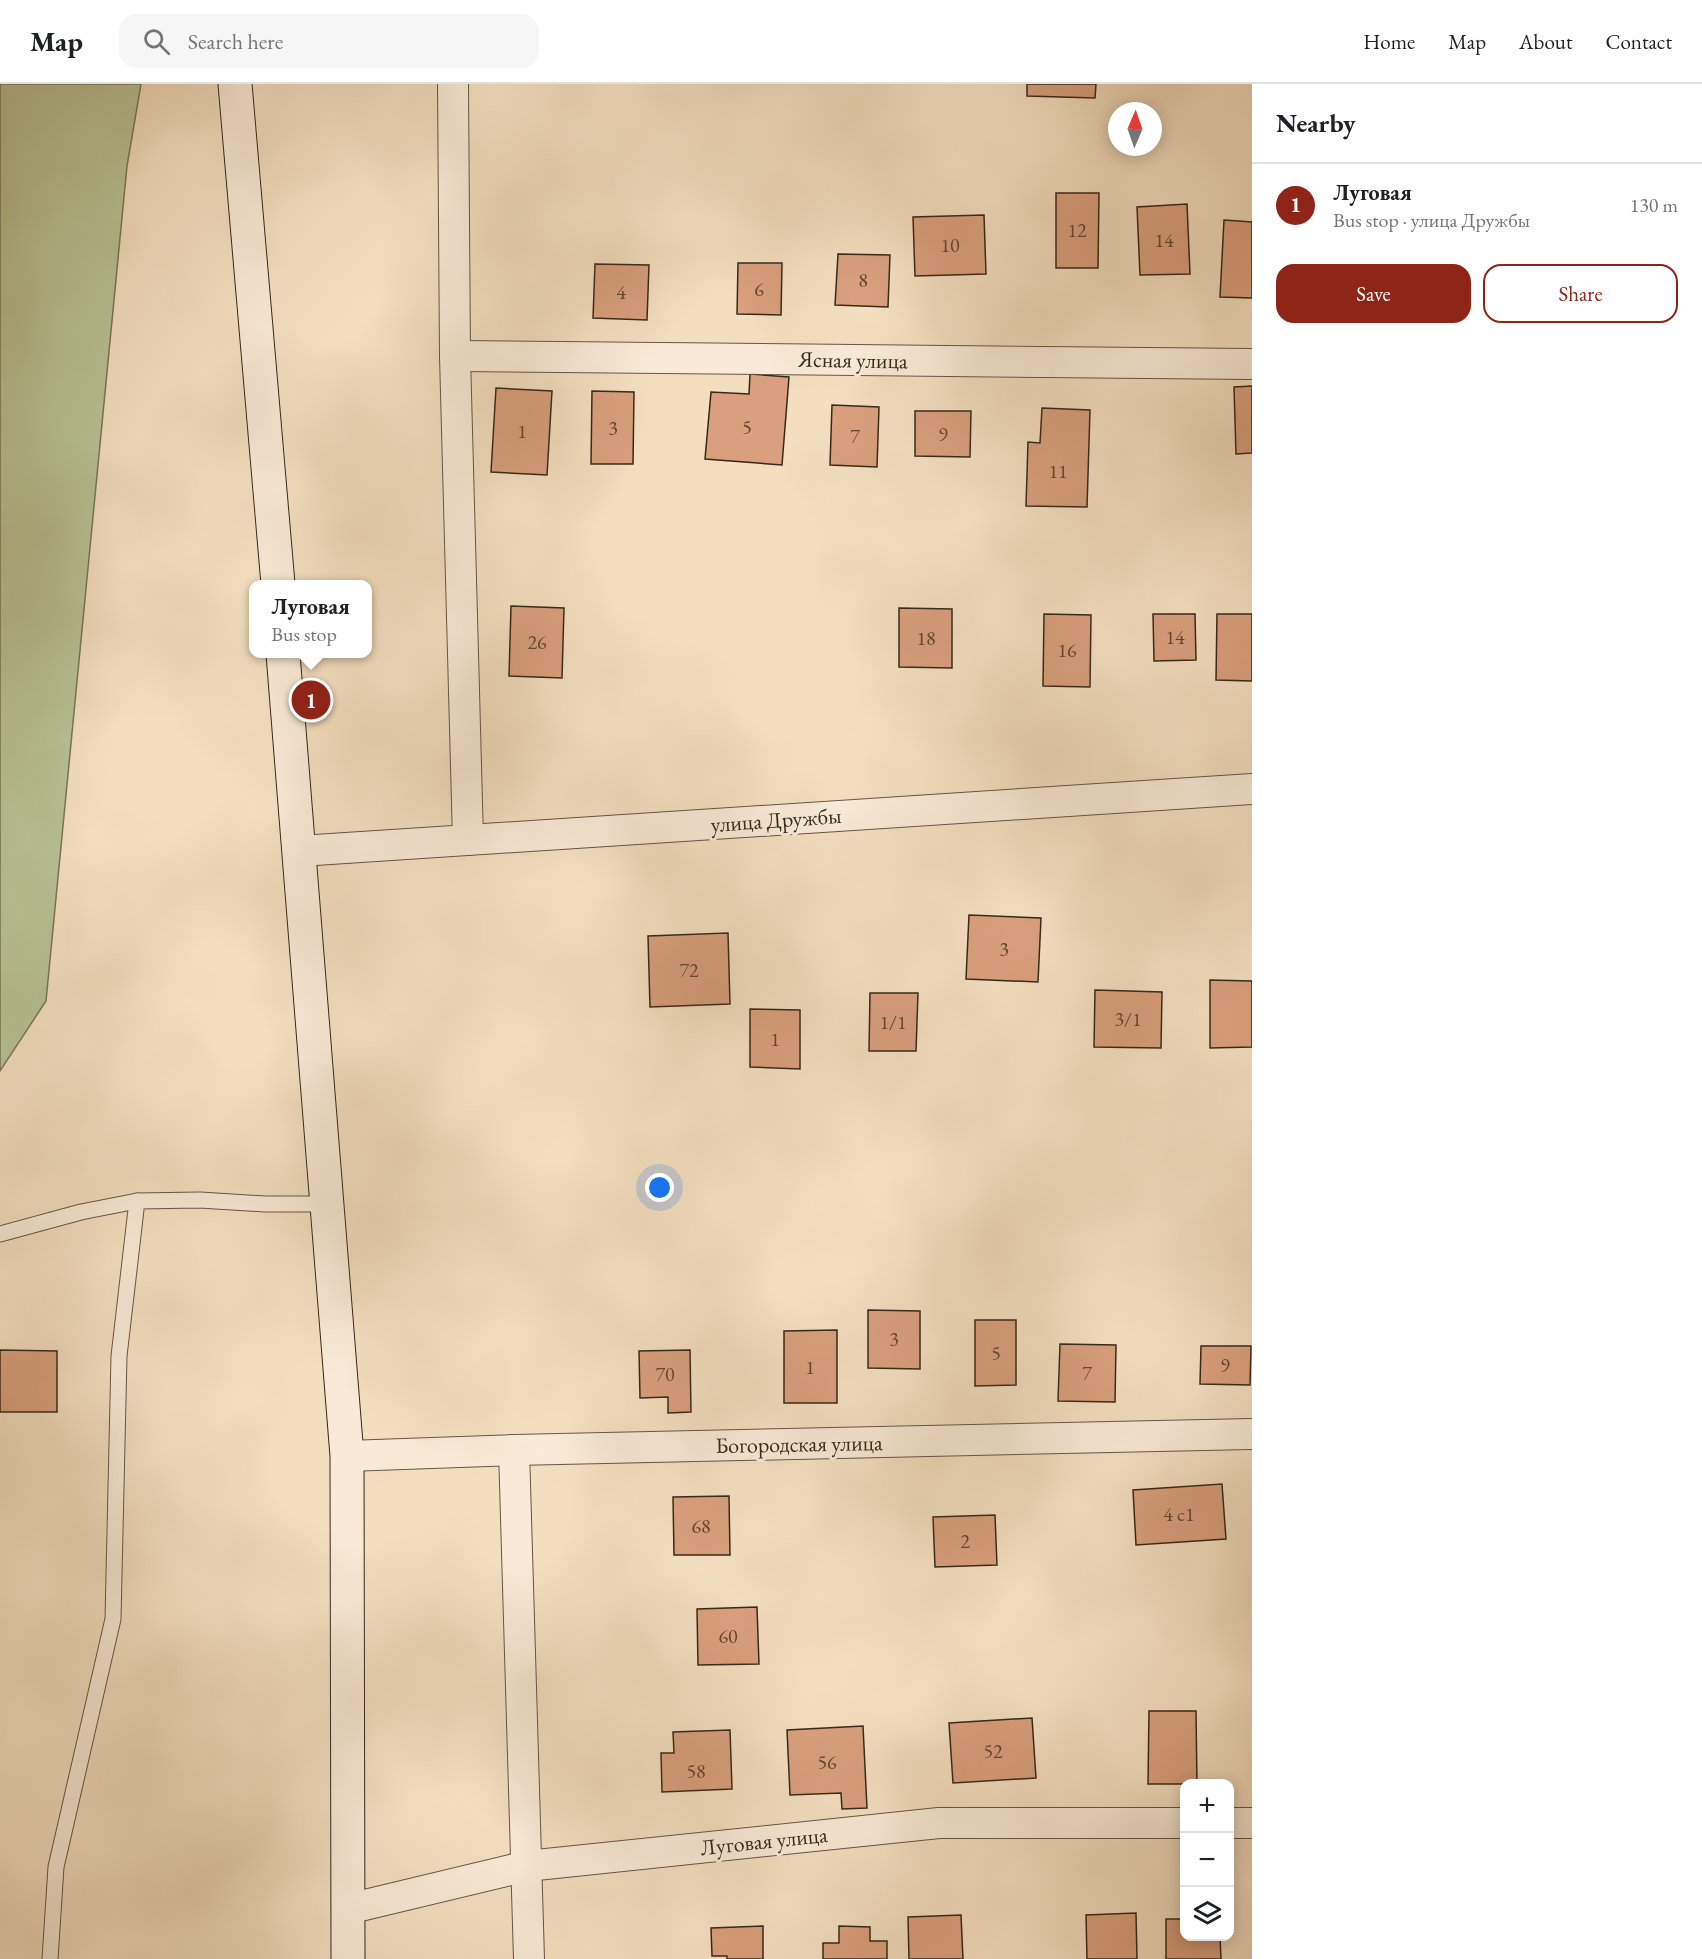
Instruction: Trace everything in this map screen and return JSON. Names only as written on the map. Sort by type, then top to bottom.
[{"type":"main road","points":[[235,84],[278,580]]},
{"type":"main road","points":[[284,658],[347,1456],[348,1959]]},
{"type":"street","points":[[453,84],[455,356],[468,840]]},
{"type":"street","name":"Ясная улица","points":[[455,356],[1252,364]]},
{"type":"street","name":"улица Дружбы","points":[[300,851],[1252,789]]},
{"type":"street","name":"Богородская улица","points":[[347,1456],[514,1450],[1252,1434]]},
{"type":"street","points":[[514,1450],[530,1959]]},
{"type":"street","name":"Луговая улица","points":[[348,1909],[527,1866],[939,1823],[1180,1823]]},
{"type":"street","points":[[1234,1823],[1252,1823]]},
{"type":"lane","points":[[0,1234],[81,1212],[137,1201],[200,1200],[265,1204],[328,1204]]},
{"type":"lane","points":[[50,1959],[56,1867],[113,1619],[119,1356],[137,1201]]},
{"type":"green space","points":[[0,84],[141,84],[127,166],[46,1001],[0,1071]]},
{"type":"building","points":[[1027,84],[1096,84],[1095,98],[1027,96]]},
{"type":"building","points":[[1056,193],[1099,193],[1098,268],[1056,268]]},
{"type":"building","points":[[1187,204],[1190,274],[1140,275],[1137,207]]},
{"type":"building","points":[[984,215],[986,274],[915,276],[913,217]]},
{"type":"building","points":[[1224,220],[1252,222],[1252,298],[1220,297]]},
{"type":"building","points":[[838,254],[890,255],[888,307],[835,305]]},
{"type":"building","points":[[738,263],[782,263],[781,315],[737,314]]},
{"type":"building","points":[[595,264],[649,265],[647,320],[593,318]]},
{"type":"building","points":[[750,374],[789,377],[782,465],[705,459],[711,392],[749,394]]},
{"type":"building","points":[[1252,386],[1252,453],[1236,454],[1234,387]]},
{"type":"building","points":[[496,388],[552,391],[547,475],[491,472]]},
{"type":"building","points":[[592,391],[634,392],[633,464],[591,464]]},
{"type":"building","points":[[832,405],[879,407],[877,467],[830,465]]},
{"type":"building","points":[[1042,408],[1090,410],[1087,507],[1026,506],[1028,442],[1040,443]]},
{"type":"building","points":[[915,411],[971,411],[970,457],[915,456]]},
{"type":"building","points":[[511,606],[564,608],[562,678],[509,676]]},
{"type":"building","points":[[899,608],[952,609],[952,668],[899,667]]},
{"type":"building","points":[[1044,614],[1091,615],[1090,687],[1043,686]]},
{"type":"building","points":[[1153,614],[1195,614],[1196,660],[1154,661]]},
{"type":"building","points":[[1217,614],[1252,614],[1252,681],[1216,680]]},
{"type":"building","points":[[969,915],[1041,918],[1038,982],[966,979]]},
{"type":"building","points":[[728,933],[730,1004],[650,1007],[648,936]]},
{"type":"building","points":[[1210,980],[1252,981],[1252,1047],[1210,1048]]},
{"type":"building","points":[[1095,990],[1162,992],[1161,1048],[1094,1047]]},
{"type":"building","points":[[870,993],[918,993],[916,1051],[869,1051]]},
{"type":"building","points":[[750,1009],[800,1010],[800,1069],[750,1067]]},
{"type":"building","points":[[868,1310],[920,1311],[920,1369],[868,1368]]},
{"type":"building","points":[[975,1320],[1016,1320],[1016,1385],[975,1386]]},
{"type":"building","points":[[837,1330],[837,1403],[784,1403],[784,1331]]},
{"type":"building","points":[[1060,1344],[1116,1345],[1115,1402],[1058,1401]]},
{"type":"building","points":[[1201,1346],[1251,1346],[1250,1385],[1200,1384]]},
{"type":"building","points":[[0,1350],[57,1351],[57,1412],[0,1412]]},
{"type":"building","points":[[690,1350],[691,1412],[668,1413],[668,1397],[640,1398],[639,1351]]},
{"type":"building","points":[[1222,1484],[1226,1539],[1136,1545],[1133,1490]]},
{"type":"building","points":[[729,1496],[730,1555],[674,1555],[673,1497]]},
{"type":"building","points":[[995,1515],[997,1565],[935,1567],[933,1517]]},
{"type":"building","points":[[757,1607],[759,1664],[698,1665],[697,1609]]},
{"type":"building","points":[[1149,1711],[1196,1711],[1197,1779],[1180,1779],[1180,1784],[1148,1784]]},
{"type":"building","points":[[1032,1718],[1036,1778],[953,1783],[949,1723]]},
{"type":"building","points":[[863,1726],[867,1808],[842,1809],[841,1793],[790,1795],[787,1730]]},
{"type":"building","points":[[730,1730],[732,1789],[662,1792],[661,1753],[674,1753],[673,1732]]},
{"type":"building","points":[[1136,1913],[1137,1959],[1087,1959],[1086,1915]]},
{"type":"building","points":[[961,1915],[963,1959],[909,1959],[908,1917]]},
{"type":"building","points":[[1166,1919],[1180,1919],[1180,1941],[1220,1941],[1221,1959],[1166,1959]]},
{"type":"building","points":[[763,1926],[763,1959],[727,1959],[727,1956],[712,1956],[711,1928]]},
{"type":"building","points":[[839,1926],[870,1927],[870,1941],[887,1941],[887,1959],[823,1959],[823,1943],[839,1943]]},
{"type":"place","name":"Луговая","points":[[311,700]]}]
